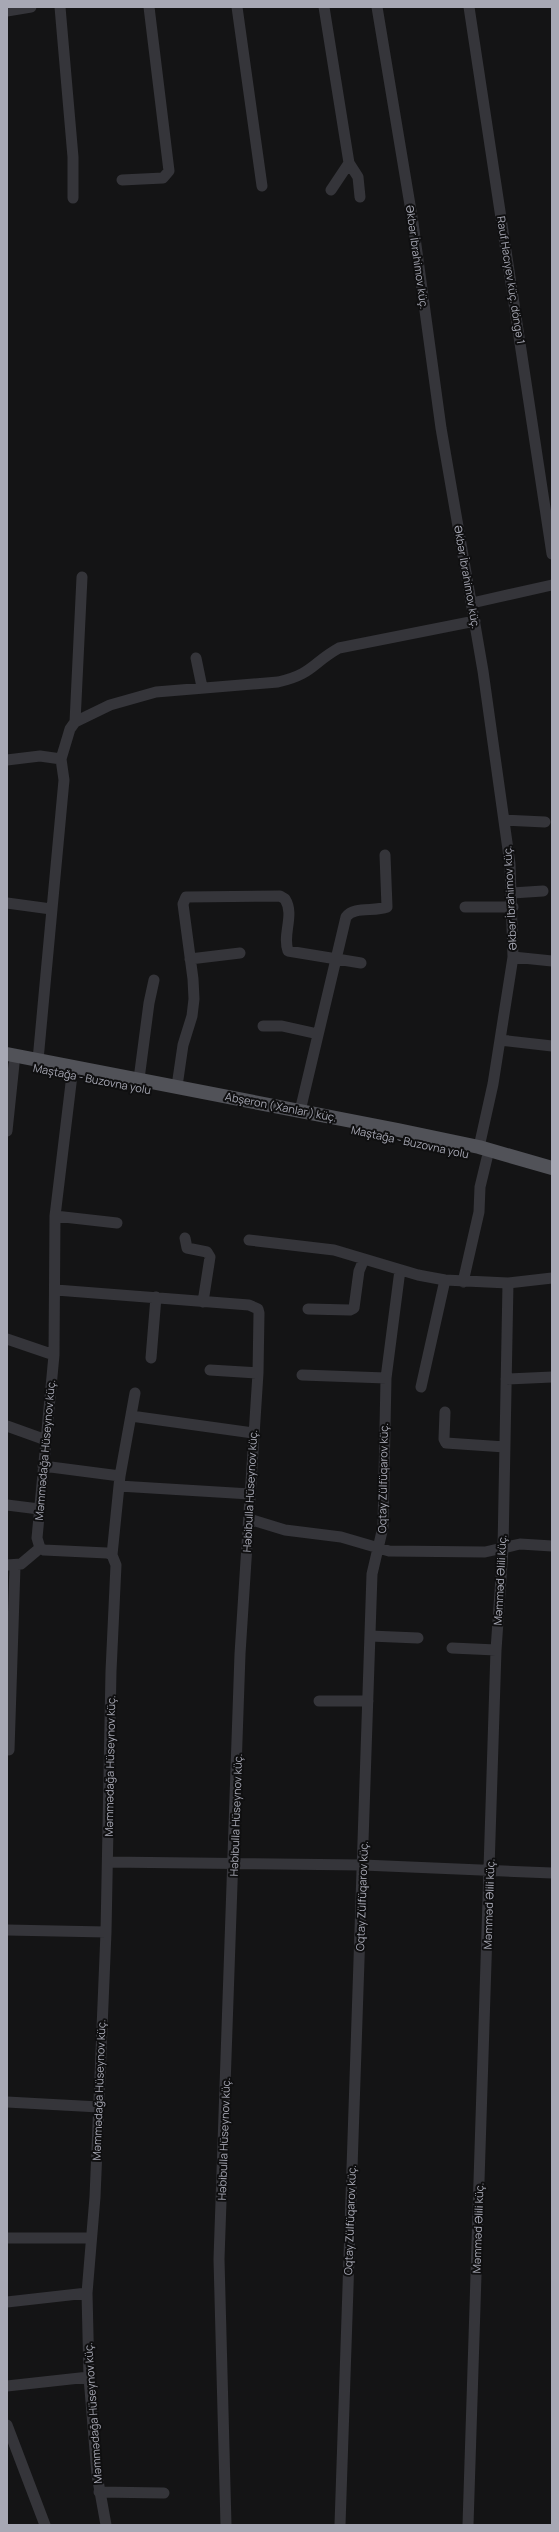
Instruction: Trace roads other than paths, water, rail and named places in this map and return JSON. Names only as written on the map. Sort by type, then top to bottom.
[{"type":"main road","name":"Abşeron ( Xanlar ) küç.","points":[[9,1060],[38,1060],[178,1086],[300,1111],[552,1168]]},
{"type":"main road","name":"Maştağa - Buzovna yolu","points":[[9,1060],[72,1075],[483,1153],[552,1177]]},
{"type":"street","points":[[7,11],[31,7]]},
{"type":"street","points":[[60,7],[73,157],[73,198]]},
{"type":"street","points":[[122,180],[164,178],[169,171],[150,7]]},
{"type":"street","points":[[237,7],[262,186]]},
{"type":"street","points":[[324,7],[349,163],[358,177],[360,197]]},
{"type":"street","name":"Əkbər İbrahimov küç.","points":[[377,7],[413,223],[442,428],[475,621],[505,820],[513,907],[513,957],[489,1105],[480,1187],[480,1212],[463,1282]]},
{"type":"street","name":"Rauf Hacıyev küç. döngə 1","points":[[469,7],[552,554]]},
{"type":"street","points":[[331,190],[349,163]]},
{"type":"street","points":[[75,722],[82,577]]},
{"type":"street","points":[[472,603],[552,585]]},
{"type":"street","points":[[38,1060],[64,780],[61,759],[70,729],[75,722],[110,706],[140,695],[202,687],[278,682],[296,678],[308,673],[326,654],[339,648],[475,621]]},
{"type":"street","points":[[196,658],[202,687]]},
{"type":"street","points":[[7,760],[40,756],[61,759]]},
{"type":"street","points":[[505,820],[545,822]]},
{"type":"street","points":[[300,1111],[346,917],[349,913],[387,907],[384,855]]},
{"type":"street","points":[[512,893],[543,891]]},
{"type":"street","points":[[178,1086],[183,1045],[194,1007],[183,904],[186,897],[273,896],[285,899],[288,904],[286,945],[288,951],[361,963]]},
{"type":"street","points":[[7,903],[51,909]]},
{"type":"street","points":[[465,907],[513,907]]},
{"type":"street","points":[[190,959],[240,953]]},
{"type":"street","points":[[513,957],[552,961]]},
{"type":"street","points":[[139,1079],[149,1004],[154,980]]},
{"type":"street","points":[[263,1026],[282,1026],[318,1034]]},
{"type":"street","points":[[500,1040],[552,1046]]},
{"type":"street","points":[[7,1131],[9,1060]]},
{"type":"street","name":"Məmmədağa Hüseynov küç.","points":[[40,1548],[37,1538],[39,1509],[54,1354],[56,1290],[55,1216],[72,1075]]},
{"type":"street","points":[[55,1216],[117,1223]]},
{"type":"street","points":[[185,1238],[187,1248],[207,1252],[210,1257],[203,1302]]},
{"type":"street","points":[[249,1240],[334,1250],[400,1270],[445,1280],[508,1283],[552,1278]]},
{"type":"street","points":[[308,1308],[350,1310],[354,1308],[359,1271],[364,1258]]},
{"type":"street","name":"Oqtay Zülfüqarov küç.","points":[[340,2525],[372,1574],[375,1558],[379,1550],[383,1527],[386,1378],[400,1270]]},
{"type":"street","points":[[421,1387],[445,1280]]},
{"type":"street","name":"Məmməd Əlili küç.","points":[[468,2525],[496,1650],[502,1548],[508,1283]]},
{"type":"street","name":"Həbibulla Hüseynov küç.","points":[[56,1290],[249,1305],[258,1309],[260,1321],[240,1654],[235,1862],[219,2259],[226,2525]]},
{"type":"street","points":[[151,1358],[156,1297]]},
{"type":"street","points":[[7,1338],[54,1354]]},
{"type":"street","points":[[210,1370],[258,1373]]},
{"type":"street","points":[[302,1375],[386,1378]]},
{"type":"street","points":[[506,1379],[552,1377]]},
{"type":"street","points":[[9,1750],[11,1566],[40,1548],[100,1552],[112,1555],[120,1481],[135,1394]]},
{"type":"street","points":[[446,1412],[444,1440],[446,1444],[505,1447]]},
{"type":"street","points":[[131,1416],[253,1433]]},
{"type":"street","points":[[7,1426],[46,1440]]},
{"type":"street","points":[[43,1466],[120,1481],[250,1494]]},
{"type":"street","points":[[7,1505],[39,1509]]},
{"type":"street","points":[[249,1519],[285,1530],[340,1537],[379,1550],[477,1552],[520,1544],[552,1546]]},
{"type":"street","name":"Məmmədağa Hüseynov küç.","points":[[106,2525],[99,2492],[89,2377],[87,2293],[106,1932],[111,1671],[117,1573],[112,1555]]},
{"type":"street","points":[[370,1636],[418,1638]]},
{"type":"street","points":[[452,1648],[496,1650]]},
{"type":"street","points":[[319,1701],[368,1701]]},
{"type":"street","points":[[108,1862],[235,1862],[363,1865],[552,1873]]},
{"type":"street","points":[[7,1930],[106,1932]]},
{"type":"street","points":[[7,2102],[98,2106]]},
{"type":"street","points":[[7,2238],[91,2238]]},
{"type":"street","points":[[7,2302],[87,2293]]},
{"type":"street","points":[[7,2386],[89,2377]]},
{"type":"street","points":[[7,2425],[45,2525]]},
{"type":"street","points":[[99,2492],[164,2493]]}]
